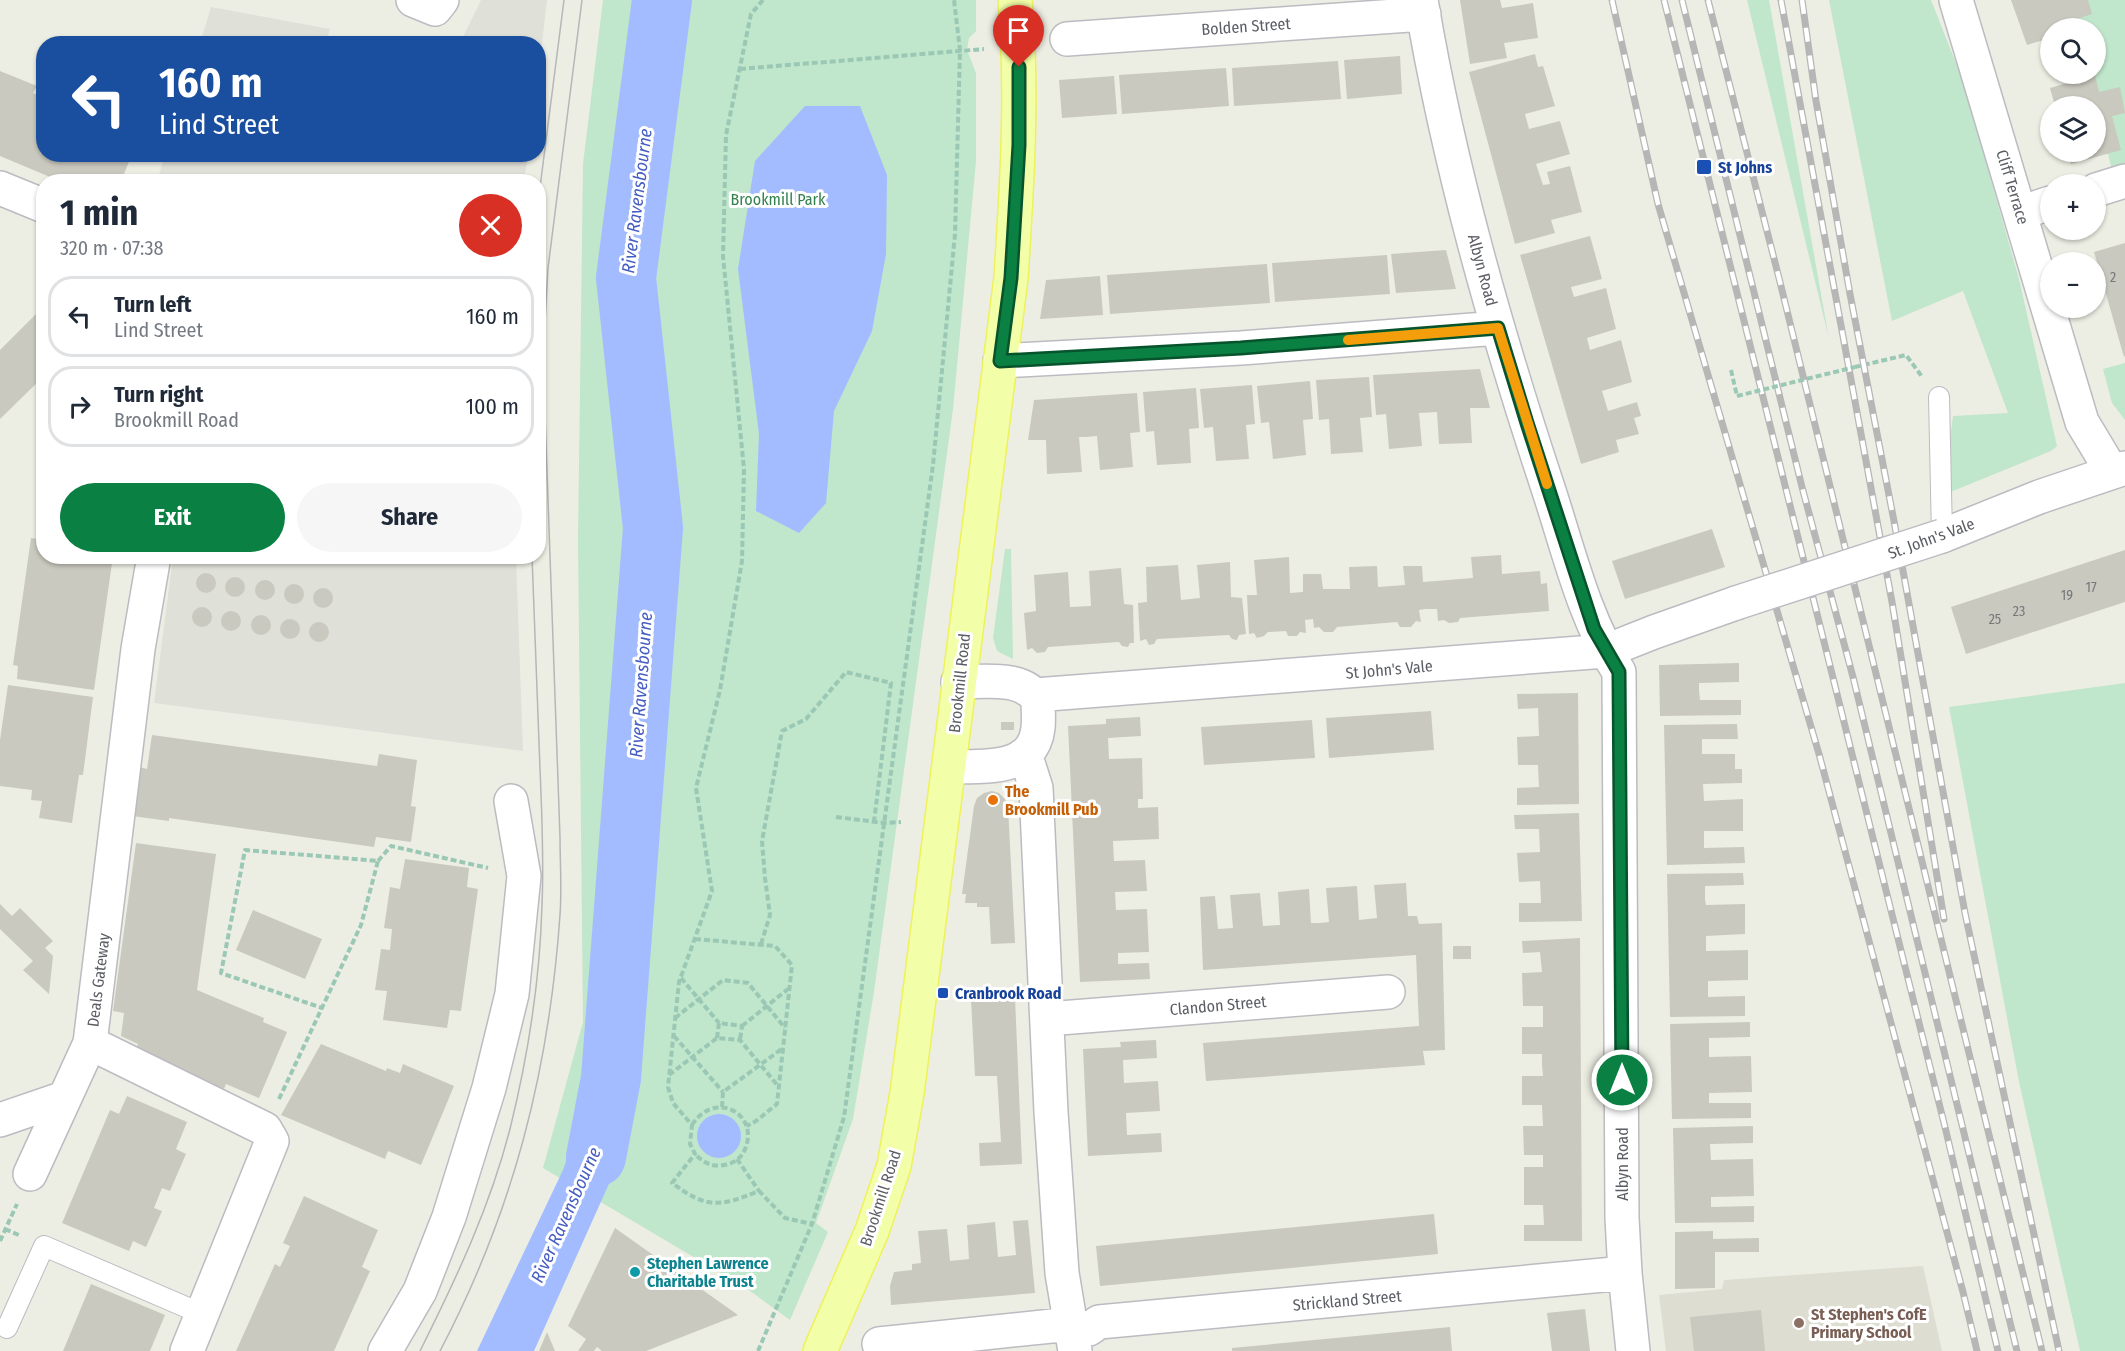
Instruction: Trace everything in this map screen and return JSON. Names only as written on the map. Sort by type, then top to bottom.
[{"type":"main road","name":"Brookmill Road","points":[[820,1351],[872,1232],[894,1167],[907,1093],[1011,278],[1019,145],[1019,48],[1015,0]]},
{"type":"street","points":[[413,0],[435,9],[442,0]]},
{"type":"street","name":"Cliff Terrace","points":[[1956,0],[2035,208],[2082,422],[2118,470]]},
{"type":"street","name":"Bolden Street","points":[[1067,39],[1422,7]]},
{"type":"street","name":"Albyn Road","points":[[1422,7],[1450,148],[1498,328],[1594,629],[1619,672],[1622,1218],[1633,1351]]},
{"type":"street","points":[[2106,187],[2125,181]]},
{"type":"street","points":[[0,188],[36,203]]},
{"type":"street","points":[[1000,361],[1241,348],[1498,328]]},
{"type":"street","name":"St. John's Vale","points":[[1736,603],[1942,536],[2039,496],[2118,470]]},
{"type":"street","name":"Deals Gateway","points":[[153,564],[138,649],[90,1043],[265,1129]]},
{"type":"street","name":"St John's Vale","points":[[958,682],[1005,682],[1024,687],[1035,695],[1606,651],[1736,603]]},
{"type":"street","points":[[950,767],[1007,764],[1022,756],[1033,746],[1038,729],[1038,700],[1035,695]]},
{"type":"street","points":[[1022,756],[1029,766],[1036,788],[1062,1273],[1079,1332]]},
{"type":"street","points":[[385,1351],[420,1291],[449,1217],[489,1088],[512,994],[524,876],[511,801]]},
{"type":"street","name":"Clandon Street","points":[[1047,1019],[1388,992]]},
{"type":"street","points":[[30,1174],[90,1043]]},
{"type":"street","points":[[0,1120],[64,1098]]},
{"type":"street","points":[[187,1351],[272,1141],[265,1129]]},
{"type":"street","name":"Strickland Street","points":[[879,1344],[1079,1332],[1625,1273]]},
{"type":"lane","points":[[1939,397],[1942,536]]},
{"type":"lane","points":[[8,1328],[44,1246],[202,1314]]},
{"type":"path","points":[[692,1125],[674,1103],[668,1087],[669,1075],[681,978],[712,891],[696,788],[720,690],[742,561],[744,469],[723,256],[726,135],[752,14],[763,0]]},
{"type":"path","points":[[758,1351],[812,1224],[844,1117],[933,465],[955,234],[960,50],[954,0]]},
{"type":"path","points":[[740,69],[985,49]]},
{"type":"path","points":[[1731,370],[1737,396],[1906,356]]},
{"type":"path","points":[[761,944],[770,915],[762,841],[782,731],[806,719],[846,672],[891,683],[874,822]]},
{"type":"path","points":[[836,817],[884,823],[902,822]]},
{"type":"path","points":[[265,1129],[361,924],[378,861],[391,846],[524,876]]},
{"type":"path","points":[[322,1008],[221,973],[245,850],[378,861]]},
{"type":"path","points":[[695,939],[776,946],[792,965],[777,1104],[747,1126]]},
{"type":"path","points":[[681,978],[719,1023],[742,1026]]},
{"type":"path","points":[[675,1018],[723,980],[748,983],[785,1029]]},
{"type":"path","points":[[740,1040],[742,1026],[789,988]]},
{"type":"path","points":[[717,1038],[719,1023]]},
{"type":"path","points":[[673,1035],[723,1092],[722,1107]]},
{"type":"path","points":[[669,1075],[717,1038],[740,1040],[779,1086]]},
{"type":"path","points":[[723,1092],[784,1047]]},
{"type":"path","points":[[722,1107],[736,1112],[747,1126],[749,1141],[743,1155],[730,1165],[714,1166],[703,1162],[695,1154],[690,1144],[692,1125],[698,1116],[709,1108],[722,1107]]},
{"type":"path","points":[[695,1154],[672,1183],[693,1198],[716,1203],[734,1201],[759,1191]]},
{"type":"path","points":[[737,1159],[759,1191],[785,1218],[812,1224]]},
{"type":"path","points":[[0,1241],[30,1174]]},
{"type":"shaded area","points":[[481,0],[547,0],[543,36],[463,36]]},
{"type":"shaded area","points":[[211,7],[330,29],[328,36],[202,36]]},
{"type":"shaded area","points":[[163,162],[527,162],[525,174],[159,174]]},
{"type":"shaded area","points":[[172,564],[516,564],[523,751],[154,703]]},
{"type":"shaded area","name":"St Stephen's CofE Primary School","points":[[1923,1266],[1942,1351],[1666,1351],[1659,1295],[1722,1289],[1724,1280]]},
{"type":"green space","name":"Brookmill Park","points":[[603,0],[976,0],[976,31],[969,38],[967,50],[976,73],[976,161],[953,409],[874,992],[853,1119],[816,1223],[828,1232],[790,1320],[746,1288],[543,1168],[583,1022],[578,541],[583,164]]},
{"type":"green space","points":[[1747,0],[1769,0],[1829,339]]},
{"type":"green space","points":[[1829,0],[1931,0],[1963,81],[2019,279],[2057,446],[2051,451],[1943,495],[1953,416],[2008,413],[1963,291],[1892,321]]},
{"type":"green space","points":[[2053,0],[2125,0],[2125,175],[2114,179],[2106,145],[2106,96],[2094,96],[2090,84],[2106,84],[2106,18],[2060,18]]},
{"type":"green space","points":[[2125,363],[2125,420],[2112,403],[2103,369]]},
{"type":"green space","points":[[1005,549],[1011,549],[1013,659],[997,651],[993,638]]},
{"type":"green space","points":[[2125,683],[2125,1351],[2080,1351],[2019,1082],[1949,707]]},
{"type":"water","points":[[805,106],[860,106],[887,175],[886,254],[872,331],[834,411],[826,503],[799,533],[756,511],[759,434],[738,269],[755,161]]},
{"type":"water","points":[[588,1072],[634,1080],[625,1135],[608,1186],[534,1351],[477,1351],[563,1170],[580,1122]]},
{"type":"water","points":[[719,1114],[734,1121],[741,1136],[734,1151],[719,1158],[704,1151],[697,1136],[704,1121]]},
{"type":"building","points":[[1460,0],[1500,0],[1502,8],[1533,3],[1538,38],[1504,43],[1507,58],[1470,64]]},
{"type":"building","points":[[2011,0],[2088,0],[2092,14],[2080,18],[2040,18],[2040,41],[2027,45]]},
{"type":"building","points":[[1535,54],[1538,67],[1543,66],[1555,106],[1525,114],[1529,129],[1560,121],[1570,154],[1536,164],[1543,185],[1550,184],[1547,172],[1570,166],[1582,212],[1551,220],[1555,233],[1515,244],[1469,72]]},
{"type":"building","points":[[1400,56],[1402,94],[1347,99],[1344,60]]},
{"type":"building","points":[[1338,61],[1341,99],[1234,106],[1232,68]]},
{"type":"building","points":[[1226,68],[1229,106],[1122,114],[1119,75]]},
{"type":"building","points":[[0,71],[36,86],[33,93],[36,94],[36,162],[129,162],[124,174],[43,174],[0,156]]},
{"type":"building","points":[[1114,76],[1117,114],[1062,118],[1059,80]]},
{"type":"building","points":[[2064,84],[2097,84],[2099,92],[2120,87],[2125,113],[2112,116],[2121,150],[2106,154],[2106,96],[2052,96],[2050,88]]},
{"type":"building","points":[[1590,236],[1602,279],[1571,287],[1574,297],[1606,288],[1616,329],[1587,338],[1590,350],[1621,340],[1632,382],[1602,391],[1608,411],[1637,402],[1641,416],[1634,418],[1639,434],[1616,440],[1619,452],[1581,464],[1520,255]]},
{"type":"building","points":[[2125,243],[2124,357],[2106,294],[2106,252],[2094,252]]},
{"type":"building","points":[[1446,250],[1456,289],[1396,293],[1391,254]]},
{"type":"building","points":[[1387,255],[1390,294],[1275,302],[1272,263]]},
{"type":"building","points":[[1267,264],[1270,303],[1110,314],[1107,275]]},
{"type":"building","points":[[1100,276],[1103,315],[1040,319],[1046,280]]},
{"type":"building","points":[[36,314],[36,384],[0,419],[0,350]]},
{"type":"building","points":[[1480,369],[1490,408],[1470,408],[1472,443],[1439,444],[1437,412],[1419,413],[1422,446],[1389,449],[1386,414],[1376,415],[1373,375]]},
{"type":"building","points":[[1369,377],[1372,417],[1360,418],[1363,452],[1331,454],[1329,419],[1319,420],[1316,380]]},
{"type":"building","points":[[1310,381],[1313,419],[1303,420],[1306,455],[1273,459],[1269,422],[1261,423],[1257,386]]},
{"type":"building","points":[[1252,385],[1255,424],[1246,425],[1249,459],[1216,461],[1213,427],[1204,428],[1200,389]]},
{"type":"building","points":[[1196,388],[1199,428],[1189,429],[1191,463],[1157,465],[1154,431],[1146,432],[1143,392]]},
{"type":"building","points":[[1137,393],[1140,432],[1130,433],[1133,467],[1100,470],[1097,436],[1079,437],[1082,472],[1047,474],[1046,440],[1028,440],[1034,400]]},
{"type":"building","points":[[1712,529],[1725,567],[1625,599],[1612,561]]},
{"type":"building","points":[[31,538],[36,539],[36,564],[112,564],[94,690],[17,679],[18,666],[13,665]]},
{"type":"building","points":[[2125,550],[2125,602],[1966,654],[1951,607]]},
{"type":"building","points":[[1501,555],[1502,574],[1540,571],[1541,584],[1547,583],[1549,611],[1460,618],[1458,622],[1449,623],[1444,620],[1438,621],[1437,609],[1425,609],[1419,610],[1421,622],[1416,621],[1411,627],[1400,627],[1397,622],[1337,627],[1333,632],[1324,632],[1319,627],[1314,628],[1313,619],[1305,620],[1306,633],[1300,632],[1297,636],[1288,636],[1286,631],[1268,632],[1257,638],[1254,633],[1249,634],[1247,595],[1257,595],[1254,560],[1289,557],[1290,593],[1303,592],[1303,574],[1321,574],[1323,589],[1350,589],[1349,567],[1377,566],[1378,587],[1405,585],[1403,566],[1422,566],[1423,582],[1473,578],[1471,557]]},
{"type":"building","points":[[1230,562],[1231,597],[1242,598],[1246,634],[1239,635],[1237,640],[1232,639],[1229,635],[1157,639],[1154,644],[1149,645],[1146,639],[1140,641],[1138,603],[1147,602],[1146,567],[1178,565],[1181,600],[1200,598],[1197,565]]},
{"type":"building","points":[[1121,568],[1124,604],[1133,605],[1134,643],[1130,643],[1128,647],[1122,646],[1119,642],[1048,647],[1045,652],[1037,653],[1032,648],[1027,650],[1024,613],[1036,611],[1034,575],[1068,572],[1070,607],[1091,606],[1089,571]]},
{"type":"building","points":[[206,573],[213,576],[216,583],[213,590],[206,593],[199,590],[196,583],[199,576]]},
{"type":"building","points":[[235,577],[242,580],[245,587],[242,594],[235,597],[228,594],[225,587],[228,580]]},
{"type":"building","points":[[265,580],[272,583],[275,590],[272,597],[265,600],[258,597],[255,590],[258,583]]},
{"type":"building","points":[[294,584],[301,587],[304,594],[301,601],[294,604],[287,601],[284,594],[287,587]]},
{"type":"building","points":[[323,588],[330,591],[333,598],[330,605],[323,608],[316,605],[313,598],[316,591]]},
{"type":"building","points":[[202,607],[209,610],[212,617],[209,624],[202,627],[195,624],[192,617],[195,610]]},
{"type":"building","points":[[231,611],[238,614],[241,621],[238,628],[231,631],[224,628],[221,621],[224,614]]},
{"type":"building","points":[[261,615],[268,618],[271,625],[268,632],[261,635],[254,632],[251,625],[254,618]]},
{"type":"building","points":[[290,619],[297,622],[300,629],[297,636],[290,639],[283,636],[280,629],[283,622]]},
{"type":"building","points":[[319,622],[326,625],[329,632],[326,639],[319,642],[312,639],[309,632],[312,625]]},
{"type":"building","points":[[1739,663],[1739,682],[1699,683],[1699,690],[1700,700],[1741,700],[1741,715],[1660,716],[1659,665]]},
{"type":"building","points":[[8,685],[93,697],[83,775],[79,775],[72,823],[39,818],[42,801],[31,800],[32,790],[0,786],[0,740]]},
{"type":"building","points":[[1578,693],[1579,804],[1517,805],[1517,788],[1539,787],[1538,765],[1518,765],[1517,737],[1539,736],[1538,708],[1518,709],[1517,694]]},
{"type":"building","points":[[1431,711],[1434,750],[1329,758],[1326,718]]},
{"type":"building","points":[[1140,717],[1141,736],[1108,738],[1109,759],[1142,758],[1143,799],[1138,799],[1138,808],[1158,807],[1159,839],[1113,841],[1114,861],[1145,860],[1147,891],[1115,892],[1116,910],[1147,909],[1149,952],[1118,953],[1118,964],[1149,963],[1150,979],[1080,982],[1068,726],[1106,724],[1106,719]]},
{"type":"building","points":[[1312,720],[1315,758],[1204,765],[1201,727]]},
{"type":"building","points":[[1001,722],[1014,722],[1014,730],[1001,730]]},
{"type":"building","points":[[1737,724],[1738,739],[1702,739],[1702,754],[1735,754],[1735,769],[1742,769],[1742,783],[1703,784],[1704,801],[1743,799],[1743,831],[1704,831],[1704,848],[1744,847],[1745,863],[1667,865],[1664,725]]},
{"type":"building","points":[[152,735],[377,766],[379,754],[417,760],[411,806],[416,807],[411,842],[376,837],[374,847],[169,818],[169,821],[132,816],[139,767],[147,769]]},
{"type":"building","points":[[992,791],[999,793],[1008,806],[1015,943],[991,944],[989,907],[977,907],[977,903],[965,903],[966,894],[962,894],[974,806],[977,798]]},
{"type":"building","points":[[1579,813],[1582,921],[1519,922],[1519,903],[1541,903],[1540,881],[1519,882],[1517,853],[1540,852],[1539,829],[1515,829],[1514,815]]},
{"type":"building","points":[[136,843],[216,854],[197,990],[264,1018],[263,1022],[287,1032],[259,1098],[226,1084],[224,1089],[135,1051],[138,1044],[121,1036],[124,1013],[113,1011]]},
{"type":"building","points":[[405,859],[469,868],[467,887],[478,889],[461,1011],[450,1010],[447,1028],[383,1020],[387,991],[375,990],[381,949],[390,950],[392,929],[384,928],[390,887],[400,889]]},
{"type":"building","points":[[1743,873],[1744,885],[1705,886],[1705,900],[1706,905],[1745,904],[1745,934],[1706,936],[1706,951],[1748,950],[1748,980],[1708,981],[1708,997],[1745,996],[1745,1016],[1670,1017],[1667,874]]},
{"type":"building","points":[[1406,883],[1408,916],[1417,916],[1419,924],[1442,923],[1445,1050],[1423,1051],[1425,1065],[1206,1081],[1203,1043],[1419,1026],[1416,955],[1203,970],[1200,897],[1215,896],[1218,929],[1233,928],[1230,895],[1260,893],[1263,926],[1280,925],[1278,892],[1309,889],[1311,923],[1320,923],[1329,922],[1326,888],[1357,886],[1359,920],[1377,918],[1374,885]]},
{"type":"building","points":[[0,904],[12,916],[20,908],[53,941],[45,948],[53,956],[49,994],[23,970],[33,961],[0,929]]},
{"type":"building","points":[[253,910],[322,939],[305,979],[236,950]]},
{"type":"building","points":[[1580,938],[1582,1241],[1524,1241],[1524,1225],[1544,1225],[1543,1205],[1524,1205],[1524,1167],[1543,1167],[1543,1155],[1524,1155],[1523,1126],[1543,1126],[1542,1105],[1522,1105],[1522,1076],[1543,1076],[1542,1054],[1522,1054],[1522,1027],[1543,1027],[1543,1006],[1523,1006],[1522,973],[1542,972],[1540,952],[1523,953],[1522,941]]},
{"type":"building","points":[[1453,946],[1471,946],[1471,959],[1453,959]]},
{"type":"building","points":[[1015,997],[1022,1164],[980,1166],[979,1143],[1001,1142],[997,1076],[975,1076],[971,1000]]},
{"type":"building","points":[[1750,1022],[1750,1037],[1709,1038],[1709,1057],[1751,1056],[1752,1092],[1709,1093],[1709,1103],[1751,1103],[1751,1118],[1672,1119],[1670,1024]]},
{"type":"building","points":[[1156,1040],[1157,1058],[1123,1060],[1124,1083],[1158,1081],[1160,1111],[1126,1113],[1127,1135],[1161,1133],[1162,1152],[1088,1156],[1083,1049],[1121,1047],[1120,1042]]},
{"type":"building","points":[[321,1044],[386,1071],[387,1068],[400,1073],[403,1064],[454,1086],[421,1165],[388,1151],[385,1159],[281,1115]]},
{"type":"building","points":[[127,1096],[187,1122],[176,1149],[186,1154],[170,1191],[162,1188],[154,1208],[162,1211],[146,1247],[133,1241],[129,1251],[62,1223],[110,1110],[119,1114]]},
{"type":"building","points":[[1753,1126],[1753,1143],[1710,1144],[1711,1160],[1753,1159],[1754,1196],[1711,1197],[1711,1207],[1754,1206],[1754,1222],[1675,1223],[1673,1128]]},
{"type":"building","points":[[304,1196],[378,1230],[362,1267],[370,1271],[334,1351],[236,1351],[275,1264],[280,1267],[290,1246],[283,1243]]},
{"type":"building","points":[[1434,1214],[1438,1254],[1100,1286],[1096,1246]]},
{"type":"building","points":[[1028,1220],[1035,1293],[891,1305],[890,1286],[894,1272],[912,1270],[912,1264],[921,1263],[918,1231],[947,1229],[950,1261],[969,1259],[967,1225],[995,1222],[998,1257],[1016,1255],[1013,1221]]},
{"type":"building","name":"Stephen Lawrence Charitable Trust","points":[[615,1228],[738,1315],[646,1351],[602,1351],[597,1347],[594,1351],[578,1351],[586,1339],[568,1326]]},
{"type":"building","points":[[1713,1231],[1713,1239],[1759,1238],[1759,1252],[1715,1252],[1715,1288],[1675,1289],[1675,1232]]},
{"type":"building","points":[[91,1284],[165,1315],[150,1351],[63,1351]]},
{"type":"building","points":[[1585,1309],[1590,1351],[1552,1351],[1547,1313]]},
{"type":"building","points":[[1761,1310],[1765,1351],[1694,1351],[1690,1317]]},
{"type":"building","points":[[1450,1327],[1452,1351],[1232,1351],[1232,1348]]},
{"type":"building","points":[[547,1332],[555,1351],[539,1351]]},
{"type":"waterway","name":"River Ravensbourne","points":[[596,1157],[611,1078],[653,528],[626,278],[662,0]]},
{"type":"tram line","points":[[546,141],[564,0]]},
{"type":"tram line","points":[[546,304],[548,268],[582,0]]},
{"type":"tram line","points":[[542,174],[543,162]]},
{"type":"tram line","points":[[440,1351],[466,1299],[507,1193],[536,1085],[555,973],[561,876],[546,443]]},
{"type":"tram line","points":[[420,1351],[459,1270],[493,1186],[510,1129],[532,1018],[539,961],[543,871],[532,564]]},
{"type":"railway","points":[[1612,0],[1658,204],[1819,754],[1977,1351]]},
{"type":"railway","points":[[1664,0],[1945,1127],[1998,1351]]},
{"type":"railway","points":[[1682,0],[1802,487],[1853,677],[2017,1351]]},
{"type":"railway","points":[[1708,0],[1780,282],[2042,1351]]},
{"type":"railway","points":[[1781,0],[1892,602],[1944,919]]},
{"type":"railway","points":[[1802,0],[1816,101],[1850,294],[1965,913],[2059,1351]]},
{"type":"slow traffic","points":[[1348,340],[1498,328],[1547,484]]},
{"type":"place","name":"St Johns","points":[[1704,167]]},
{"type":"place","name":"The Brookmill Pub","points":[[993,800]]},
{"type":"place","name":"Cranbrook Road","points":[[943,993]]},
{"type":"place","name":"Stephen Lawrence Charitable Trust","points":[[635,1272]]},
{"type":"place","name":"St Stephen's CofE Primary School","points":[[1799,1323]]},
{"type":"route","points":[[1019,67],[1019,145],[1011,278],[1000,361],[1241,348],[1498,328],[1594,629],[1619,672],[1622,1080]]}]
